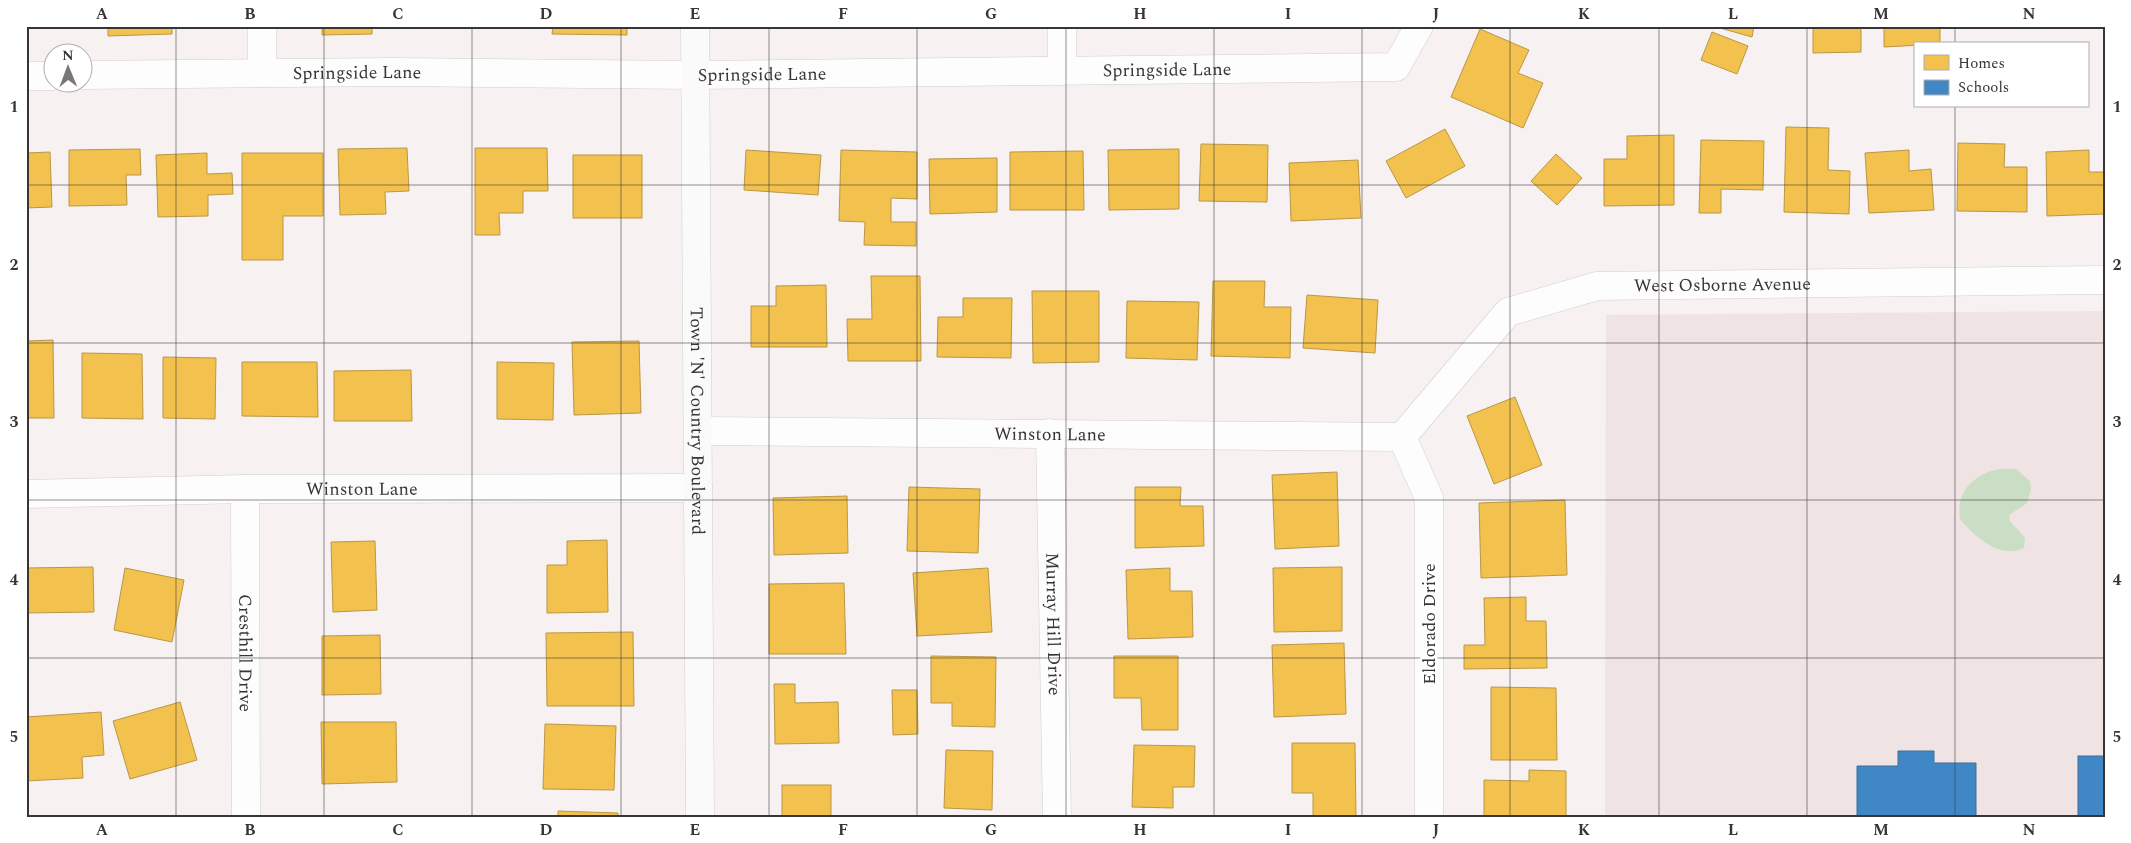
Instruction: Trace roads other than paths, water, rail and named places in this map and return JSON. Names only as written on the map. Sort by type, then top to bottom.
[{"type":"street","points":[[262,26],[262,73]]},
{"type":"street","name":"Town 'N' Country Boulevard","points":[[695,26],[700,817]]},
{"type":"street","points":[[1062,26],[1062,71]]},
{"type":"street","name":"Springside Lane","points":[[92,75],[394,72],[696,75],[1396,67],[1419,26]]},
{"type":"street","points":[[26,76],[42,76]]},
{"type":"street","name":"West Osborne Avenue","points":[[1402,437],[1508,312],[1597,286],[2105,280]]},
{"type":"street","name":"Winston Lane","points":[[698,431],[1402,437]]},
{"type":"street","name":"Murray Hill Drive","points":[[1050,433],[1057,817]]},
{"type":"street","name":"Eldorado Drive","points":[[1402,437],[1429,498],[1429,817]]},
{"type":"street","name":"Winston Lane","points":[[26,494],[245,489],[698,488]]},
{"type":"street","name":"Cresthill Drive","points":[[245,489],[246,817]]}]
